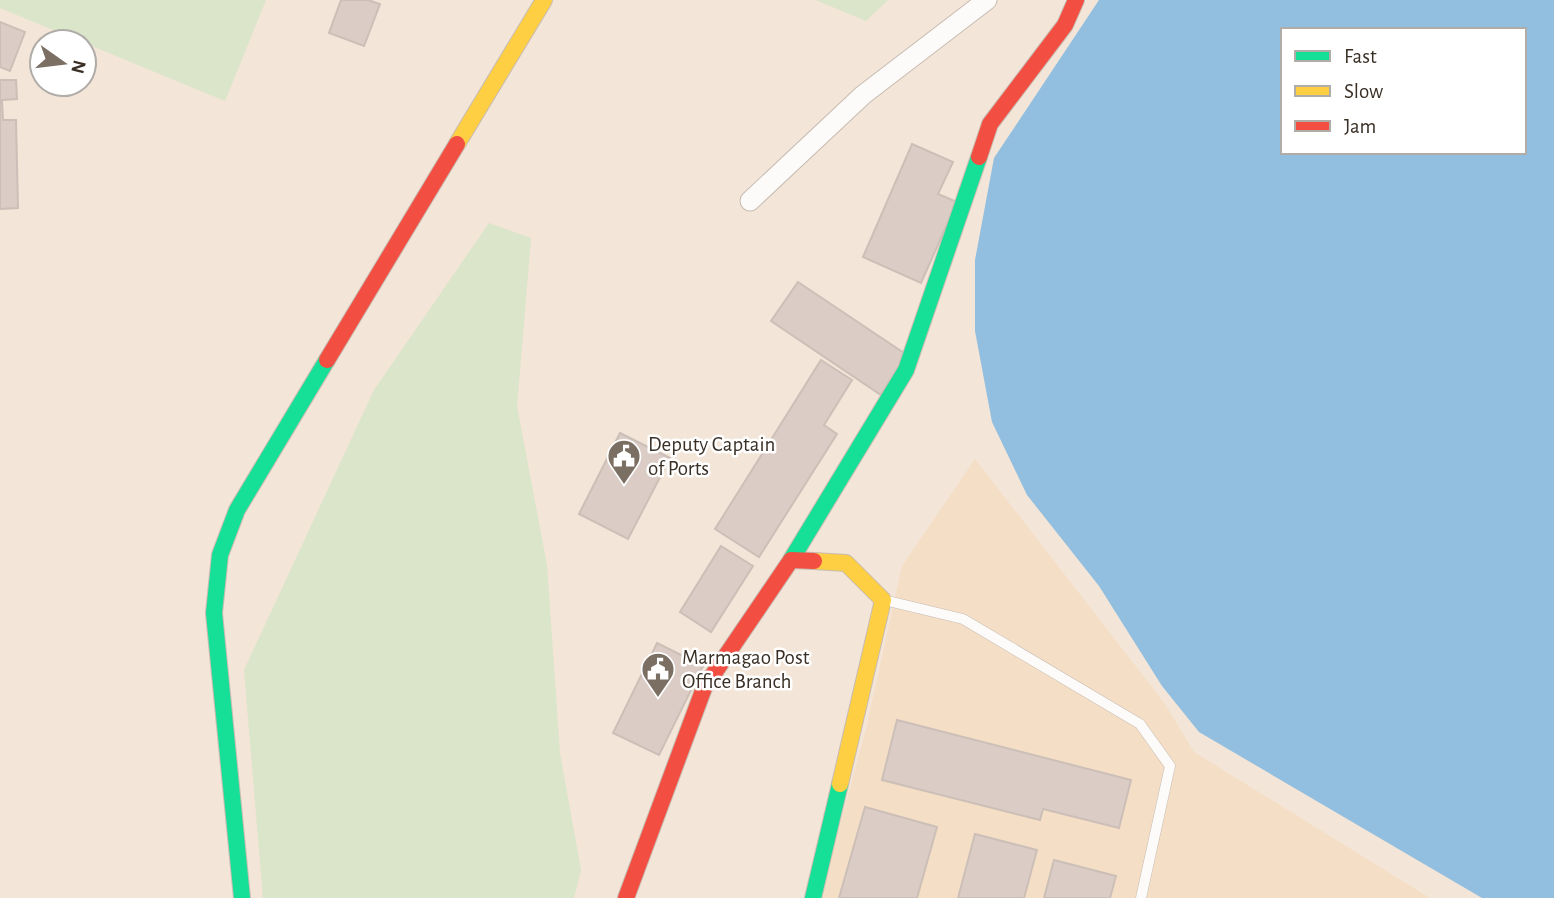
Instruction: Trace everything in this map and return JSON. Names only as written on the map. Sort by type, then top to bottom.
[{"type":"street","points":[[242,898],[214,613],[220,555],[237,510],[544,0]]},
{"type":"street","points":[[750,201],[863,95],[987,0]]},
{"type":"street","points":[[626,898],[704,688],[791,560],[906,370],[990,124],[1065,25],[1076,0]]},
{"type":"street","points":[[791,560],[846,563],[883,600],[813,898]]},
{"type":"lane","points":[[883,600],[963,619],[1140,724],[1170,766],[1141,898]]},
{"type":"shaded area","points":[[975,459],[1165,704],[1194,752],[1430,898],[820,898],[866,729],[902,566]]},
{"type":"green space","points":[[0,0],[266,0],[225,101],[98,49],[98,28],[48,28],[0,8]]},
{"type":"green space","points":[[816,0],[888,0],[866,21]]},
{"type":"green space","points":[[489,223],[531,238],[517,406],[547,565],[560,753],[581,870],[574,898],[263,898],[244,670],[374,390]]},
{"type":"water","points":[[1099,0],[1554,0],[1554,898],[1482,898],[1199,732],[1162,686],[1099,586],[1027,495],[992,422],[975,331],[975,260],[994,158]]},
{"type":"building","points":[[341,0],[368,0],[380,4],[364,46],[329,33]]},
{"type":"building","points":[[0,22],[25,32],[10,71],[0,67]]},
{"type":"building","points":[[0,80],[16,80],[17,99],[2,100],[3,120],[16,120],[18,208],[0,209]]},
{"type":"building","points":[[912,144],[953,162],[938,194],[957,202],[921,283],[863,257]]},
{"type":"building","points":[[798,282],[907,355],[881,395],[771,321]]},
{"type":"building","points":[[821,360],[852,380],[824,425],[837,434],[759,557],[715,529]]},
{"type":"building","name":"Deputy Captain of Ports","points":[[620,433],[670,458],[628,539],[579,514]]},
{"type":"building","points":[[721,546],[753,566],[711,632],[680,612]]},
{"type":"building","name":"Marmagao Post Office Branch","points":[[657,643],[703,666],[659,755],[613,733]]},
{"type":"building","points":[[897,720],[1131,780],[1119,828],[1043,809],[1040,820],[882,780]]},
{"type":"building","points":[[865,807],[937,827],[917,898],[839,898]]},
{"type":"building","points":[[975,834],[1037,850],[1024,898],[958,898]]},
{"type":"building","points":[[1054,860],[1116,876],[1110,898],[1044,898]]},
{"type":"traffic: fast","points":[[791,560],[906,370],[979,157]]},
{"type":"traffic: fast","points":[[242,898],[214,613],[220,555],[237,510],[327,360]]},
{"type":"traffic: fast","points":[[813,898],[840,784]]},
{"type":"traffic: slow","points":[[457,144],[544,0]]},
{"type":"traffic: slow","points":[[814,561],[846,563],[883,600],[840,784]]},
{"type":"traffic: jam","points":[[979,157],[990,124],[1065,25],[1076,0]]},
{"type":"traffic: jam","points":[[327,360],[457,144]]},
{"type":"traffic: jam","points":[[626,898],[704,688],[791,560],[814,561]]},
{"type":"place","name":"Deputy Captain of Ports","points":[[624,486]]},
{"type":"place","name":"Marmagao Post Office Branch","points":[[658,699]]}]
